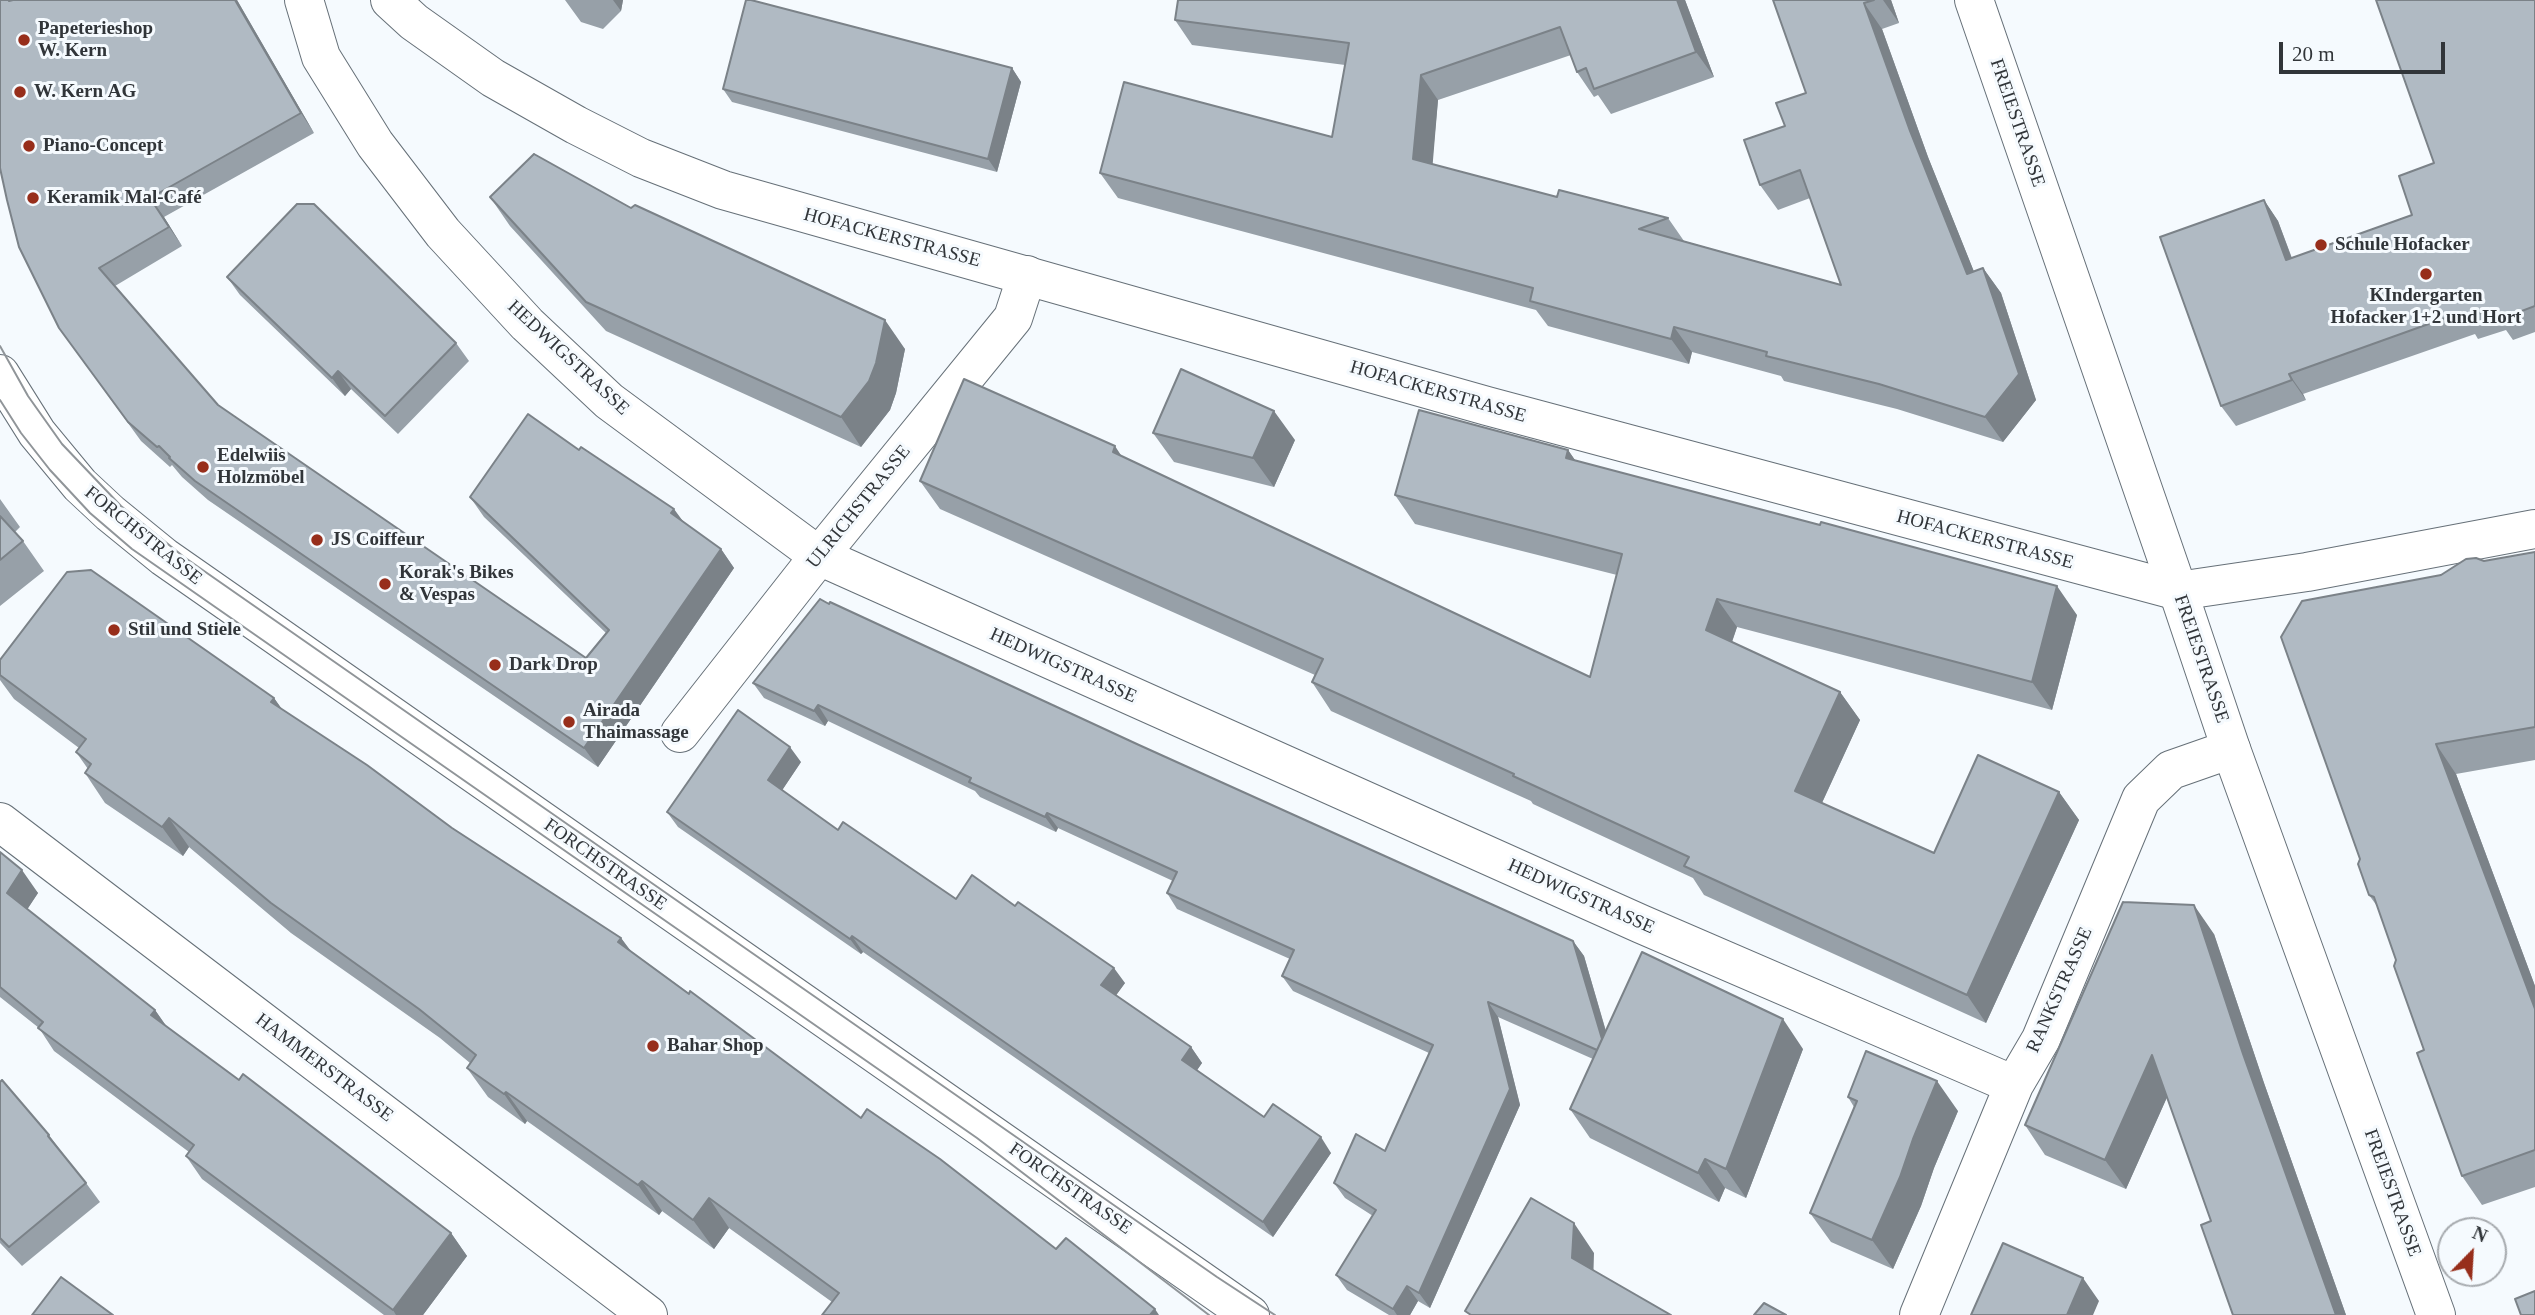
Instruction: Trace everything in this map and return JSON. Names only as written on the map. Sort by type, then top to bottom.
[{"type":"street","name":"HEDWIGSTRASSE","points":[[304,0],[321,57],[375,145],[461,253],[527,324],[609,401],[819,556],[1641,924],[2014,1085]]},
{"type":"street","name":"HOFACKERSTRASSE","points":[[390,0],[414,22],[493,78],[641,158],[723,190],[1487,406],[2178,591],[2307,572],[2535,529]]},
{"type":"street","name":"FREIESTRASSE","points":[[1974,0],[2231,749],[2436,1315]]},
{"type":"street","name":"ULRICHSTRASSE","points":[[680,733],[819,556],[1013,318],[1027,275]]},
{"type":"street","name":"FORCHSTRASSE","points":[[0,374],[37,433],[80,485],[164,557],[1250,1315]]},
{"type":"street","name":"RANKSTRASSE","points":[[1919,1315],[2014,1085],[2041,1039],[2141,799],[2171,770],[2231,749]]},
{"type":"street","name":"HAMMERSTRASSE","points":[[0,822],[648,1315]]},
{"type":"building","points":[[0,0],[235,0],[301,113],[150,198],[169,227],[99,268],[218,405],[586,658],[609,630],[470,497],[528,414],[579,450],[581,447],[674,509],[671,513],[721,549],[584,748],[195,481],[159,446],[128,422],[59,328],[19,247],[0,168]]},
{"type":"building","points":[[746,0],[1012,68],[988,159],[723,89]]},
{"type":"building","points":[[1178,0],[1677,0],[1696,52],[1594,89],[1586,68],[1577,72],[1560,27],[1421,75],[1413,159],[1557,197],[1559,190],[1668,218],[1639,229],[1841,285],[1800,170],[1760,185],[1744,140],[1785,126],[1776,103],[1806,93],[1773,0],[1874,0],[1864,3],[1910,131],[1967,274],[1983,268],[2019,374],[1985,417],[1879,384],[1766,356],[1767,352],[1674,327],[1671,339],[1530,301],[1533,288],[1100,173],[1124,82],[1332,137],[1349,43],[1175,20]]},
{"type":"building","name":"KIndergarten Hofacker 1+2 und Hort","points":[[2376,0],[2535,0],[2535,306],[2498,320],[2494,309],[2464,318],[2462,312],[2289,374],[2292,380],[2221,406],[2160,237],[2264,200],[2286,260],[2412,215],[2399,176],[2434,163]]},
{"type":"building","points":[[534,154],[631,208],[635,205],[885,320],[876,363],[869,381],[841,417],[586,302],[490,197]]},
{"type":"building","points":[[297,204],[314,204],[456,343],[385,416],[338,371],[332,378],[227,277]]},
{"type":"building","points":[[1181,369],[1274,411],[1253,458],[1153,433]]},
{"type":"building","points":[[964,379],[1115,446],[1113,452],[1590,677],[1622,554],[1395,495],[1419,410],[1568,450],[1566,458],[1820,525],[1821,522],[2057,586],[2032,682],[1717,599],[1706,630],[1840,692],[1795,791],[1934,853],[1978,755],[2059,792],[1967,995],[1684,866],[1689,857],[1312,682],[1323,659],[920,481]]},
{"type":"building","points":[[0,516],[23,541],[0,560]]},
{"type":"building","points":[[2535,552],[2535,727],[2436,744],[2535,1009],[2535,1150],[2462,1176],[2417,1053],[2424,1050],[2394,966],[2396,960],[2374,897],[2369,895],[2358,864],[2360,859],[2281,637],[2302,601],[2441,575],[2466,559],[2484,561]]},
{"type":"building","points":[[91,570],[274,698],[271,702],[367,765],[452,828],[621,938],[618,942],[689,994],[690,991],[861,1118],[867,1109],[940,1159],[1056,1249],[1066,1238],[1155,1309],[1150,1315],[822,1315],[839,1293],[709,1198],[693,1220],[642,1181],[638,1185],[506,1092],[504,1094],[467,1068],[476,1055],[419,1009],[271,903],[169,818],[162,827],[85,773],[91,764],[76,752],[86,739],[0,675],[0,660],[67,572]]},
{"type":"building","points":[[820,599],[1573,941],[1602,1039],[1597,1050],[1488,1002],[1510,1089],[1419,1293],[1407,1286],[1393,1309],[1336,1275],[1376,1210],[1334,1183],[1356,1134],[1385,1151],[1433,1045],[1282,976],[1294,950],[1167,893],[1177,872],[1047,813],[1045,817],[969,782],[971,778],[818,705],[814,711],[753,683]]},
{"type":"building","points":[[738,710],[790,747],[768,780],[838,830],[843,822],[956,899],[972,875],[1015,906],[1018,902],[1114,968],[1101,985],[1191,1047],[1182,1060],[1264,1117],[1273,1104],[1321,1137],[1263,1222],[852,936],[850,939],[667,812]]},
{"type":"building","points":[[0,852],[22,870],[7,893],[155,1010],[151,1015],[239,1080],[243,1074],[451,1233],[393,1310],[186,1156],[194,1145],[38,1028],[43,1022],[0,987]]},
{"type":"building","points":[[2123,902],[2194,905],[2243,1054],[2336,1315],[2233,1315],[2201,1225],[2211,1221],[2152,1055],[2105,1160],[2025,1125]]},
{"type":"building","points":[[1642,952],[1783,1019],[1726,1169],[1705,1159],[1698,1173],[1570,1109]]},
{"type":"building","points":[[1866,1051],[1937,1081],[1872,1240],[1810,1213],[1857,1101],[1848,1097]]},
{"type":"building","points":[[2,1080],[86,1183],[9,1247],[0,1238]]},
{"type":"building","points":[[1531,1198],[1574,1223],[1572,1258],[1671,1315],[1471,1315],[1465,1311]]},
{"type":"building","points":[[2003,1243],[2083,1278],[2067,1315],[1971,1315]]},
{"type":"building","points":[[61,1277],[113,1315],[32,1315]]},
{"type":"building","points":[[2535,1291],[2535,1315],[2521,1315],[2515,1299]]},
{"type":"building","points":[[1764,1303],[1786,1315],[1754,1315]]},
{"type":"tram line","points":[[0,346],[28,396],[62,444],[121,506],[184,557],[1275,1315]]},
{"type":"tram line","points":[[0,400],[50,470],[90,513],[132,549],[977,1138],[1209,1315]]},
{"type":"place","name":"Papeterieshop W. Kern","points":[[24,40]]},
{"type":"place","name":"W. Kern AG","points":[[20,92]]},
{"type":"place","name":"Piano-Concept","points":[[29,146]]},
{"type":"place","name":"Keramik Mal-Café","points":[[33,198]]},
{"type":"place","name":"Schule Hofacker","points":[[2321,245]]},
{"type":"place","name":"KIndergarten Hofacker 1+2 und Hort","points":[[2426,274]]},
{"type":"place","name":"Edelwiis Holzmöbel","points":[[203,467]]},
{"type":"place","name":"JS Coiffeur","points":[[317,540]]},
{"type":"place","name":"Korak's Bikes & Vespas","points":[[385,584]]},
{"type":"place","name":"Stil und Stiele","points":[[114,630]]},
{"type":"place","name":"Dark Drop","points":[[495,665]]},
{"type":"place","name":"Airada Thaimassage","points":[[569,722]]},
{"type":"place","name":"Bahar Shop","points":[[653,1046]]}]
